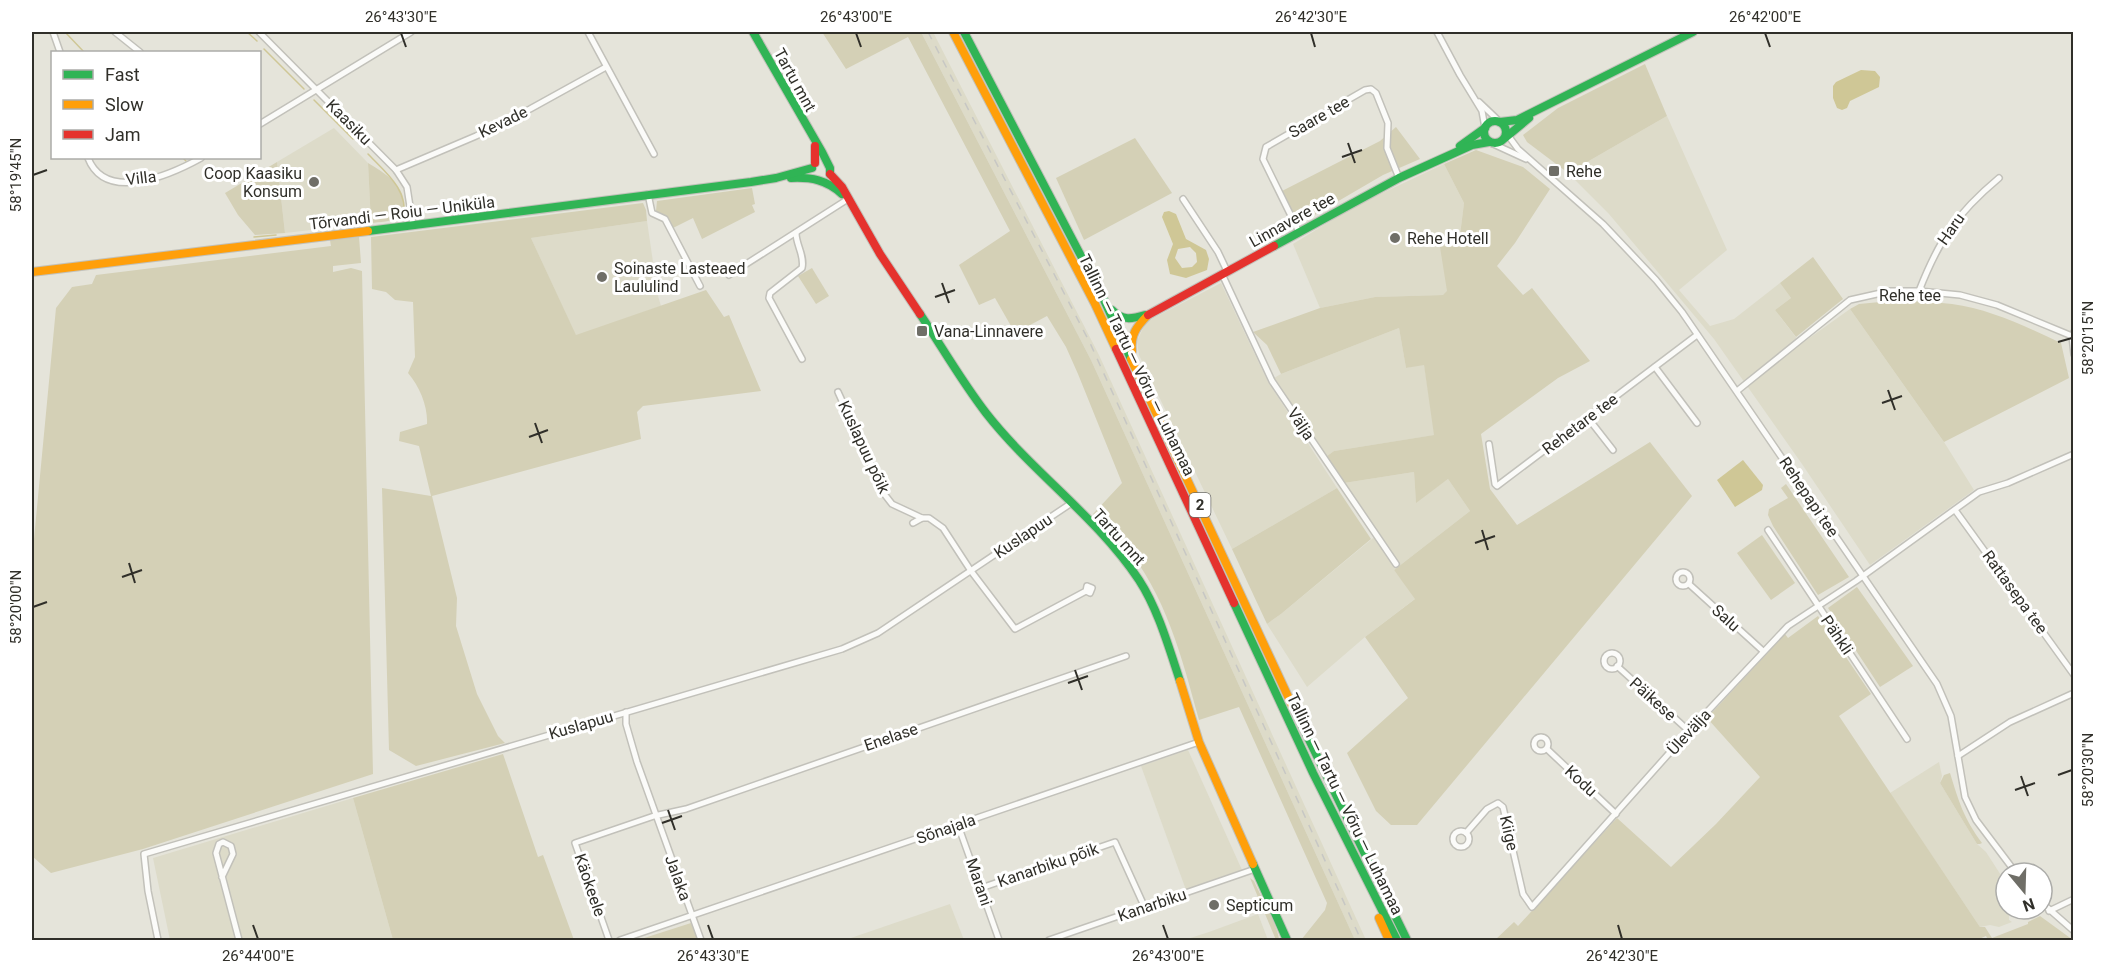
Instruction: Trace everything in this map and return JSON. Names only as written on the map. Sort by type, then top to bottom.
[{"type":"main road","name":"Tartu mnt","points":[[753,32],[826,163]]},
{"type":"main road","name":"Tallinn — Tartu — Võru — Luhamaa","points":[[953,32],[1095,304],[1313,773],[1397,940]]},
{"type":"main road","name":"Tallinn — Tartu — Võru — Luhamaa","points":[[964,32],[1104,300],[1312,748],[1407,940]]},
{"type":"main road","name":"Linnavere tee","points":[[1452,153],[1485,128],[1489,122],[1517,120],[1693,32]]},
{"type":"main road","name":"Linnavere tee","points":[[1148,315],[1399,178],[1481,142],[1500,143],[1545,106]]},
{"type":"main road","points":[[1500,122],[1505,126],[1507,136]]},
{"type":"main road","points":[[1485,128],[1485,137],[1489,142]]},
{"type":"main road","name":"Tartu mnt","points":[[814,142],[817,154],[814,165]]},
{"type":"main road","points":[[821,161],[826,163],[830,168],[823,177],[812,173],[814,165],[821,161]]},
{"type":"main road","name":"Tõrvandi — Roiu — Uniküla","points":[[776,178],[814,165]]},
{"type":"main road","name":"Tartu mnt","points":[[823,177],[842,187],[880,254],[985,412],[1026,459],[1109,541],[1128,564],[1150,600],[1164,633],[1199,742],[1287,940]]},
{"type":"main road","name":"Tõrvandi — Roiu — Uniküla","points":[[35,272],[413,226],[776,178],[823,177]]},
{"type":"main road","points":[[1104,300],[1119,317],[1131,319],[1148,315]]},
{"type":"main road","points":[[1135,364],[1130,337],[1148,315]]},
{"type":"main road","points":[[1354,852],[1354,861],[1389,940]]},
{"type":"street","points":[[53,32],[60,51]]},
{"type":"street","points":[[115,32],[139,51]]},
{"type":"street","name":"Kaasiku","points":[[259,32],[396,170],[407,187],[413,226]]},
{"type":"street","points":[[261,123],[411,32]]},
{"type":"street","points":[[588,32],[654,154]]},
{"type":"street","points":[[1437,32],[1482,111],[1485,128]]},
{"type":"street","name":"Kevade","points":[[396,170],[476,136],[606,67]]},
{"type":"street","name":"Saare tee","points":[[1299,232],[1263,159],[1266,147],[1365,90],[1371,89],[1376,93],[1388,123],[1387,148],[1399,178]]},
{"type":"street","points":[[1474,97],[1500,122]]},
{"type":"street","name":"Rehepapi tee","points":[[1507,136],[1532,162],[1603,224],[1656,280],[1737,391],[1943,694],[1952,716],[1962,784],[1970,809],[2006,861]]},
{"type":"street","name":"Rehepapi tee","points":[[1489,142],[1532,162]]},
{"type":"street","name":"Villa","points":[[89,159],[96,170],[104,176],[128,182],[158,178],[199,159]]},
{"type":"street","name":"Haru","points":[[1919,291],[1930,262],[1947,231],[1965,209],[1999,178]]},
{"type":"street","points":[[648,194],[652,213],[665,219],[700,286]]},
{"type":"street","points":[[729,275],[848,199]]},
{"type":"street","name":"Välja","points":[[1183,199],[1218,252],[1272,381],[1396,564]]},
{"type":"street","points":[[796,233],[796,241],[804,261],[802,268],[770,293],[768,298],[802,359]]},
{"type":"street","name":"Rehe tee","points":[[1737,391],[1850,300],[1890,291],[1919,291],[1960,296],[1997,305],[2073,334]]},
{"type":"street","points":[[2073,334],[2073,354]]},
{"type":"street","name":"Rehetare tee","points":[[1489,444],[1497,486],[1697,335]]},
{"type":"street","points":[[1655,367],[1697,423]]},
{"type":"street","name":"Kuslapuu põik","points":[[838,392],[885,495],[892,504],[922,518],[929,518],[943,528],[971,571],[1015,629],[1086,591]]},
{"type":"street","points":[[1588,418],[1613,450]]},
{"type":"street","points":[[1863,576],[1979,492],[2008,483],[2073,454]]},
{"type":"street","name":"Kuslapuu","points":[[158,940],[148,891],[144,854],[842,649],[878,633],[1070,504]]},
{"type":"street","name":"Rattasepa tee","points":[[1955,510],[2073,675]]},
{"type":"street","points":[[913,523],[922,518]]},
{"type":"street","name":"Pähkli","points":[[1768,530],[1907,739]]},
{"type":"street","name":"Ülevälja","points":[[1532,907],[1689,731],[1788,626],[1863,576]]},
{"type":"street","name":"Salu","points":[[1689,584],[1763,651]]},
{"type":"street","name":"Enelase","points":[[656,815],[686,808],[1126,656]]},
{"type":"street","name":"Päikese","points":[[1617,666],[1689,731]]},
{"type":"street","points":[[1958,756],[2010,722],[2073,693]]},
{"type":"street","name":"Jalaka","points":[[626,712],[630,740],[701,940]]},
{"type":"street","name":"Sõnajala","points":[[692,915],[1199,742]]},
{"type":"street","name":"Kodu","points":[[1547,749],[1616,814]]},
{"type":"street","name":"Kiige","points":[[1466,833],[1492,805],[1498,803],[1503,807],[1523,894],[1532,907]]},
{"type":"street","name":"Käokeele","points":[[609,940],[575,843],[656,815]]},
{"type":"street","name":"Marani","points":[[958,825],[999,940]]},
{"type":"street","points":[[222,877],[233,854],[231,846],[223,842],[219,844],[216,853],[222,877],[239,940]]},
{"type":"street","name":"Kanarbiku põik","points":[[981,888],[1115,842],[1145,908]]},
{"type":"street","name":"Kanarbiku","points":[[1049,940],[1255,869]]},
{"type":"street","points":[[2054,909],[2073,898]]},
{"type":"street","points":[[620,940],[692,915]]},
{"type":"street","points":[[2054,916],[2073,931]]},
{"type":"shaded area","points":[[822,32],[921,32],[1091,360],[1355,940],[1301,940],[1325,910],[1327,903],[1239,707],[1199,720],[1171,627],[1151,583],[1123,543],[1093,514],[1122,483],[1066,347],[1047,316],[1015,333],[995,298],[979,305],[959,265],[1010,231],[908,37],[846,69]]},
{"type":"shaded area","points":[[921,32],[933,32],[1099,355],[1366,940],[1355,940],[1091,360]]},
{"type":"shaded area","points":[[1645,64],[1667,116],[1568,173],[1527,142],[1523,135],[1558,108]]},
{"type":"shaded area","points":[[1861,70],[1875,71],[1880,77],[1879,87],[1850,101],[1847,108],[1842,110],[1837,108],[1833,98],[1833,86],[1836,82]]},
{"type":"shaded area","points":[[1667,116],[1727,250],[1679,290],[1710,326],[1734,319],[1780,283],[1791,298],[1775,310],[1801,344],[1850,309],[1944,442],[1974,490],[1870,565],[1714,339],[1609,214],[1568,173]]},
{"type":"shaded area","points":[[1396,127],[1420,159],[1383,175],[1299,224],[1282,191],[1380,141]]},
{"type":"shaded area","points":[[334,128],[368,163],[371,223],[285,233],[277,162]]},
{"type":"shaded area","points":[[1135,138],[1172,193],[1084,240],[1056,178]]},
{"type":"shaded area","points":[[1476,150],[1523,167],[1550,189],[1497,266],[1523,295],[1532,288],[1590,361],[1558,378],[1481,434],[1490,489],[1517,525],[1650,442],[1692,496],[1417,825],[1391,825],[1376,811],[1347,753],[1408,698],[1365,637],[1415,599],[1394,570],[1470,511],[1448,479],[1416,503],[1414,472],[1344,483],[1327,456],[1334,451],[1434,435],[1424,365],[1406,368],[1399,328],[1281,374],[1267,345],[1253,332],[1320,308],[1375,297],[1443,295],[1447,291],[1440,247],[1459,243],[1464,203],[1444,164]]},
{"type":"shaded area","points":[[277,162],[285,233],[255,235],[238,215],[225,193]]},
{"type":"shaded area","points":[[368,163],[392,180],[401,191],[404,208],[396,219],[371,223]]},
{"type":"shaded area","points":[[1444,164],[1464,203],[1459,243],[1484,284],[1443,295],[1375,297],[1320,308],[1293,244],[1355,206]]},
{"type":"shaded area","points":[[752,188],[755,204],[752,205],[755,212],[702,239],[693,218],[673,228],[664,215],[656,211],[657,201]]},
{"type":"shaded area","points":[[643,203],[647,221],[531,238],[576,335],[706,290],[724,317],[729,315],[761,391],[643,406],[637,412],[641,439],[432,496],[457,598],[456,626],[477,694],[498,736],[505,743],[416,766],[389,750],[382,488],[431,496],[419,446],[399,441],[400,432],[427,424],[427,418],[422,397],[408,373],[415,357],[413,302],[395,300],[386,292],[372,289],[371,237]]},
{"type":"shaded area","points":[[1169,211],[1176,214],[1186,239],[1206,250],[1209,259],[1207,270],[1186,278],[1170,274],[1167,260],[1173,244],[1162,217],[1164,212]],"holes":[[[1190,247],[1196,253],[1197,262],[1192,267],[1182,268],[1175,258],[1178,249]]]},
{"type":"shaded area","name":"Soinaste Lasteaed Laululind","points":[[647,221],[661,306],[576,336],[531,238]]},
{"type":"shaded area","points":[[359,237],[361,263],[333,266],[333,272],[351,268],[362,271],[373,774],[143,849],[51,873],[32,856],[32,560],[56,308],[72,287],[92,284],[96,275],[331,246],[330,240]]},
{"type":"shaded area","points":[[1813,257],[1843,299],[1796,337],[1775,310],[1791,298],[1780,283]]},
{"type":"shaded area","points":[[812,268],[829,296],[816,304],[798,276]]},
{"type":"shaded area","points":[[1221,283],[1268,382],[1337,488],[1232,549],[1139,355],[1137,341],[1146,322]]},
{"type":"shaded area","points":[[1901,300],[1966,306],[2008,319],[2061,343],[2069,378],[1944,442],[1850,309],[1859,304]]},
{"type":"shaded area","points":[[1399,328],[1406,368],[1424,364],[1435,435],[1334,451],[1327,456],[1274,378]]},
{"type":"shaded area","points":[[1743,460],[1763,485],[1762,490],[1735,507],[1717,480]]},
{"type":"shaded area","points":[[1414,472],[1416,502],[1448,479],[1470,511],[1394,570],[1416,598],[1365,637],[1307,687],[1267,624],[1378,534],[1344,483]]},
{"type":"shaded area","points":[[1786,484],[1849,577],[1818,595],[1768,515],[1769,509],[1788,498],[1781,488]]},
{"type":"shaded area","points":[[1337,488],[1371,539],[1267,624],[1232,549]]},
{"type":"shaded area","points":[[1762,535],[1795,583],[1771,600],[1737,553]]},
{"type":"shaded area","points":[[1857,587],[1913,666],[1880,687],[1828,608]]},
{"type":"shaded area","points":[[1818,616],[1871,694],[1839,716],[1980,927],[1985,927],[1992,938],[2028,924],[2030,921],[2047,921],[2073,940],[1988,940],[1986,936],[1977,940],[1495,940],[1514,922],[1518,926],[1617,818],[1671,867],[1716,824],[1760,777],[1707,718],[1785,634],[1788,638]]},
{"type":"shaded area","points":[[1188,750],[1242,870],[1186,890],[1141,766]]},
{"type":"shaded area","points":[[503,754],[538,857],[543,855],[574,940],[393,940],[353,798]]},
{"type":"shaded area","points":[[1939,762],[1942,776],[1940,783],[1977,844],[1994,864],[1994,921],[2012,922],[1999,927],[1990,925],[1980,927],[1890,793]]},
{"type":"shaded area","points":[[1950,773],[1962,809],[1982,843],[1980,844],[1977,844],[1940,783],[1944,775]]},
{"type":"shaded area","points":[[353,798],[393,940],[170,940],[153,858]]},
{"type":"shaded area","points":[[1250,878],[1254,881],[1269,911],[1279,940],[1276,940]]},
{"type":"shaded area","points":[[950,904],[964,940],[845,940]]},
{"type":"shaded area","points":[[1258,914],[1268,940],[1184,940],[1209,932]]},
{"type":"shaded area","points":[[691,923],[698,940],[638,940]]},
{"type":"waterway","points":[[65,32],[83,51]]},
{"type":"waterway","points":[[247,32],[257,41]]},
{"type":"waterway","points":[[264,49],[304,89]]},
{"type":"waterway","points":[[314,100],[353,139]]},
{"type":"waterway","points":[[368,154],[399,190],[403,198],[404,218]]},
{"type":"waterway","points":[[254,237],[276,235]]},
{"type":"railway","points":[[928,32],[1090,343],[1361,940]]},
{"type":"traffic: fast","points":[[753,32],[822,152],[830,168],[830,174]]},
{"type":"traffic: fast","points":[[964,32],[1104,300],[1131,359]]},
{"type":"traffic: fast","points":[[1500,122],[1517,120],[1693,32]]},
{"type":"traffic: fast","points":[[1505,138],[1529,118]]},
{"type":"traffic: fast","points":[[1491,121],[1499,121],[1506,128],[1506,132],[1506,136],[1499,143],[1491,143],[1484,136],[1484,128],[1491,121]]},
{"type":"traffic: fast","points":[[1460,146],[1485,128]]},
{"type":"traffic: fast","points":[[1274,246],[1399,178],[1472,145],[1489,142]]},
{"type":"traffic: fast","points":[[368,231],[751,182],[812,168]]},
{"type":"traffic: fast","points":[[791,178],[818,180],[831,185],[842,194]]},
{"type":"traffic: fast","points":[[1112,310],[1127,318],[1145,315]]},
{"type":"traffic: fast","points":[[920,314],[960,377],[1004,435],[1104,536],[1139,580],[1157,616],[1180,681]]},
{"type":"traffic: fast","points":[[1234,603],[1313,773],[1397,940]]},
{"type":"traffic: fast","points":[[1292,705],[1407,940]]},
{"type":"traffic: fast","points":[[1253,864],[1287,940]]},
{"type":"traffic: slow","points":[[953,32],[1095,304],[1116,349]]},
{"type":"traffic: slow","points":[[32,272],[368,231]]},
{"type":"traffic: slow","points":[[1132,351],[1135,331],[1148,315]]},
{"type":"traffic: slow","points":[[1131,359],[1292,705]]},
{"type":"traffic: slow","points":[[1180,681],[1199,742],[1253,864]]},
{"type":"traffic: slow","points":[[1379,918],[1389,940]]},
{"type":"traffic: jam","points":[[815,146],[815,163]]},
{"type":"traffic: jam","points":[[830,174],[842,187],[880,254],[920,314]]},
{"type":"traffic: jam","points":[[1148,315],[1274,246]]},
{"type":"traffic: jam","points":[[1116,349],[1234,603]]},
{"type":"place","name":"Rehe","points":[[1554,171]]},
{"type":"place","name":"Coop Kaasiku Konsum","points":[[314,182]]},
{"type":"place","name":"Rehe Hotell","points":[[1395,238]]},
{"type":"place","name":"Soinaste Lasteaed Laululind","points":[[602,277]]},
{"type":"place","name":"Vana-Linnavere","points":[[922,331]]},
{"type":"place","name":"Septicum","points":[[1214,905]]}]
